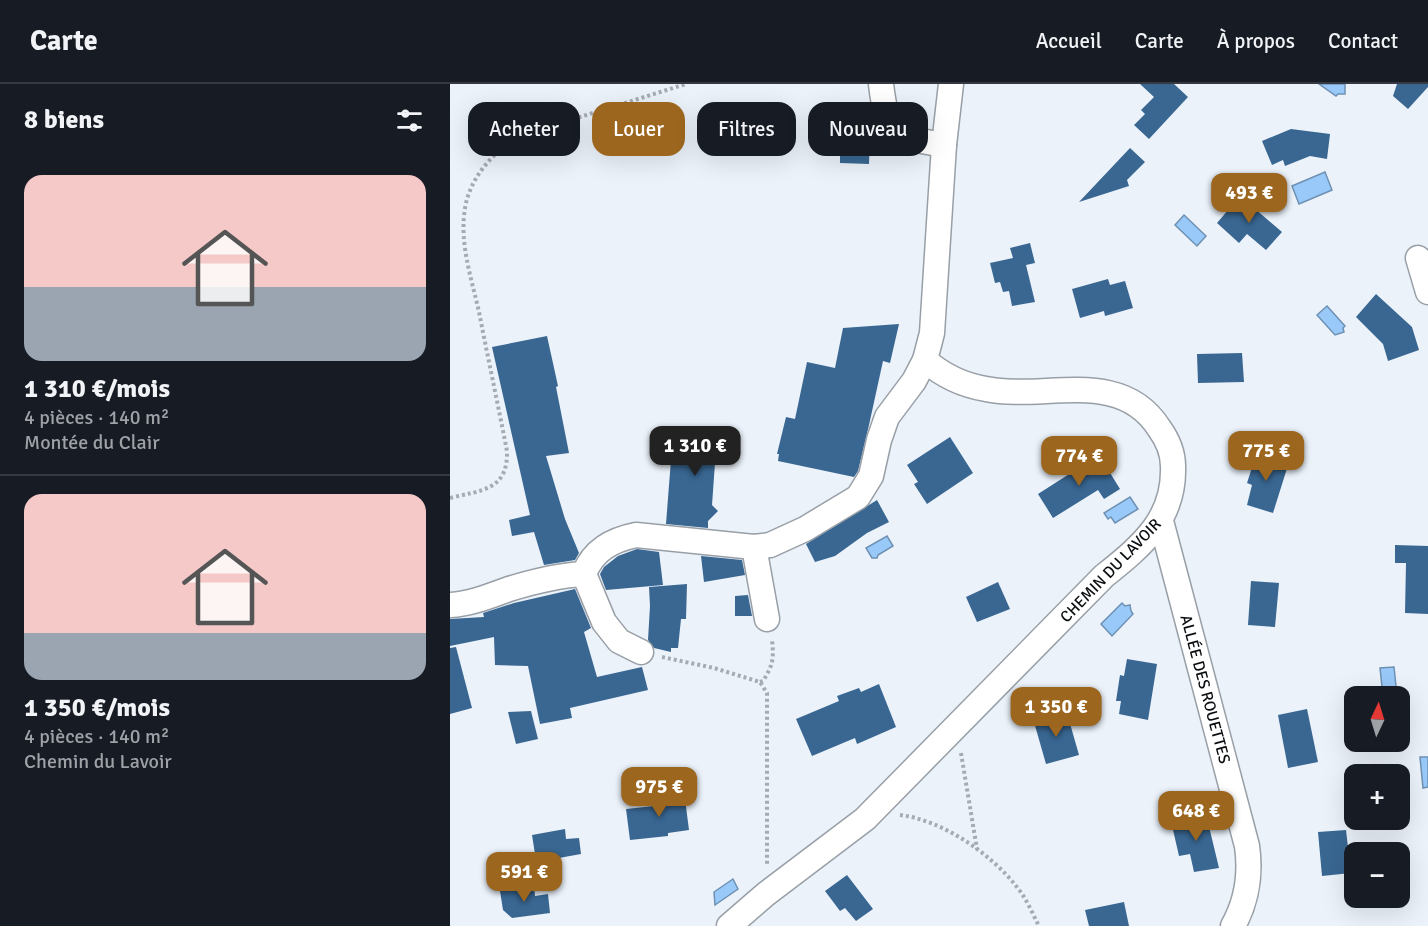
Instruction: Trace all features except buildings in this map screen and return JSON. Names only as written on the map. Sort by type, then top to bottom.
[{"type":"street","points":[[881,84],[887,117],[899,133],[908,139],[944,145]]},
{"type":"street","points":[[641,652],[619,641],[604,622],[584,574],[588,564],[601,548],[636,535],[754,547],[770,545],[805,529],[858,497],[871,476],[887,417],[914,381],[925,360],[933,333],[944,145],[951,84]]},
{"type":"street","points":[[1418,258],[1428,292]]},
{"type":"street","name":"CHEMIN DU LAVOIR","points":[[729,926],[766,894],[873,812],[1104,576],[1124,560],[1161,521],[1174,484],[1173,459],[1166,438],[1153,418],[1130,400],[1111,393],[1089,390],[1019,392],[987,390],[958,382],[925,360]]},
{"type":"street","name":"ALLÉE DES ROUETTES","points":[[1161,521],[1247,846],[1248,886],[1233,926]]},
{"type":"street","points":[[754,547],[767,619]]},
{"type":"street","points":[[450,605],[462,605],[519,586],[573,574],[584,574]]},
{"type":"path","points":[[450,498],[486,489],[496,484],[502,478],[507,460],[501,417],[465,254],[464,215],[467,201],[478,176],[495,154],[519,136],[686,84]]},
{"type":"path","points":[[760,682],[772,667],[774,656],[767,619]]},
{"type":"path","points":[[641,652],[714,668],[760,682],[766,693],[768,720],[766,894]]},
{"type":"path","points":[[956,728],[977,850]]},
{"type":"path","points":[[873,812],[907,816],[941,827],[992,860],[1018,887],[1039,926]]},
{"type":"water","points":[[1319,84],[1345,84],[1345,94],[1336,96]]},
{"type":"water","points":[[1325,172],[1332,190],[1299,204],[1292,186]]},
{"type":"water","points":[[1184,215],[1206,236],[1197,246],[1175,225]]},
{"type":"water","points":[[1327,306],[1345,326],[1344,332],[1335,335],[1317,315]]},
{"type":"water","points":[[1130,497],[1138,509],[1115,523],[1111,517],[1108,519],[1104,513]]},
{"type":"water","points":[[887,536],[893,546],[877,558],[872,558],[866,548]]},
{"type":"water","points":[[1122,603],[1125,606],[1130,605],[1133,614],[1112,636],[1101,624]]},
{"type":"water","points":[[1394,667],[1396,686],[1382,686],[1380,668]]},
{"type":"water","points":[[1420,757],[1428,757],[1428,787],[1423,788]]},
{"type":"water","points":[[733,879],[738,889],[715,905],[714,892]]}]
